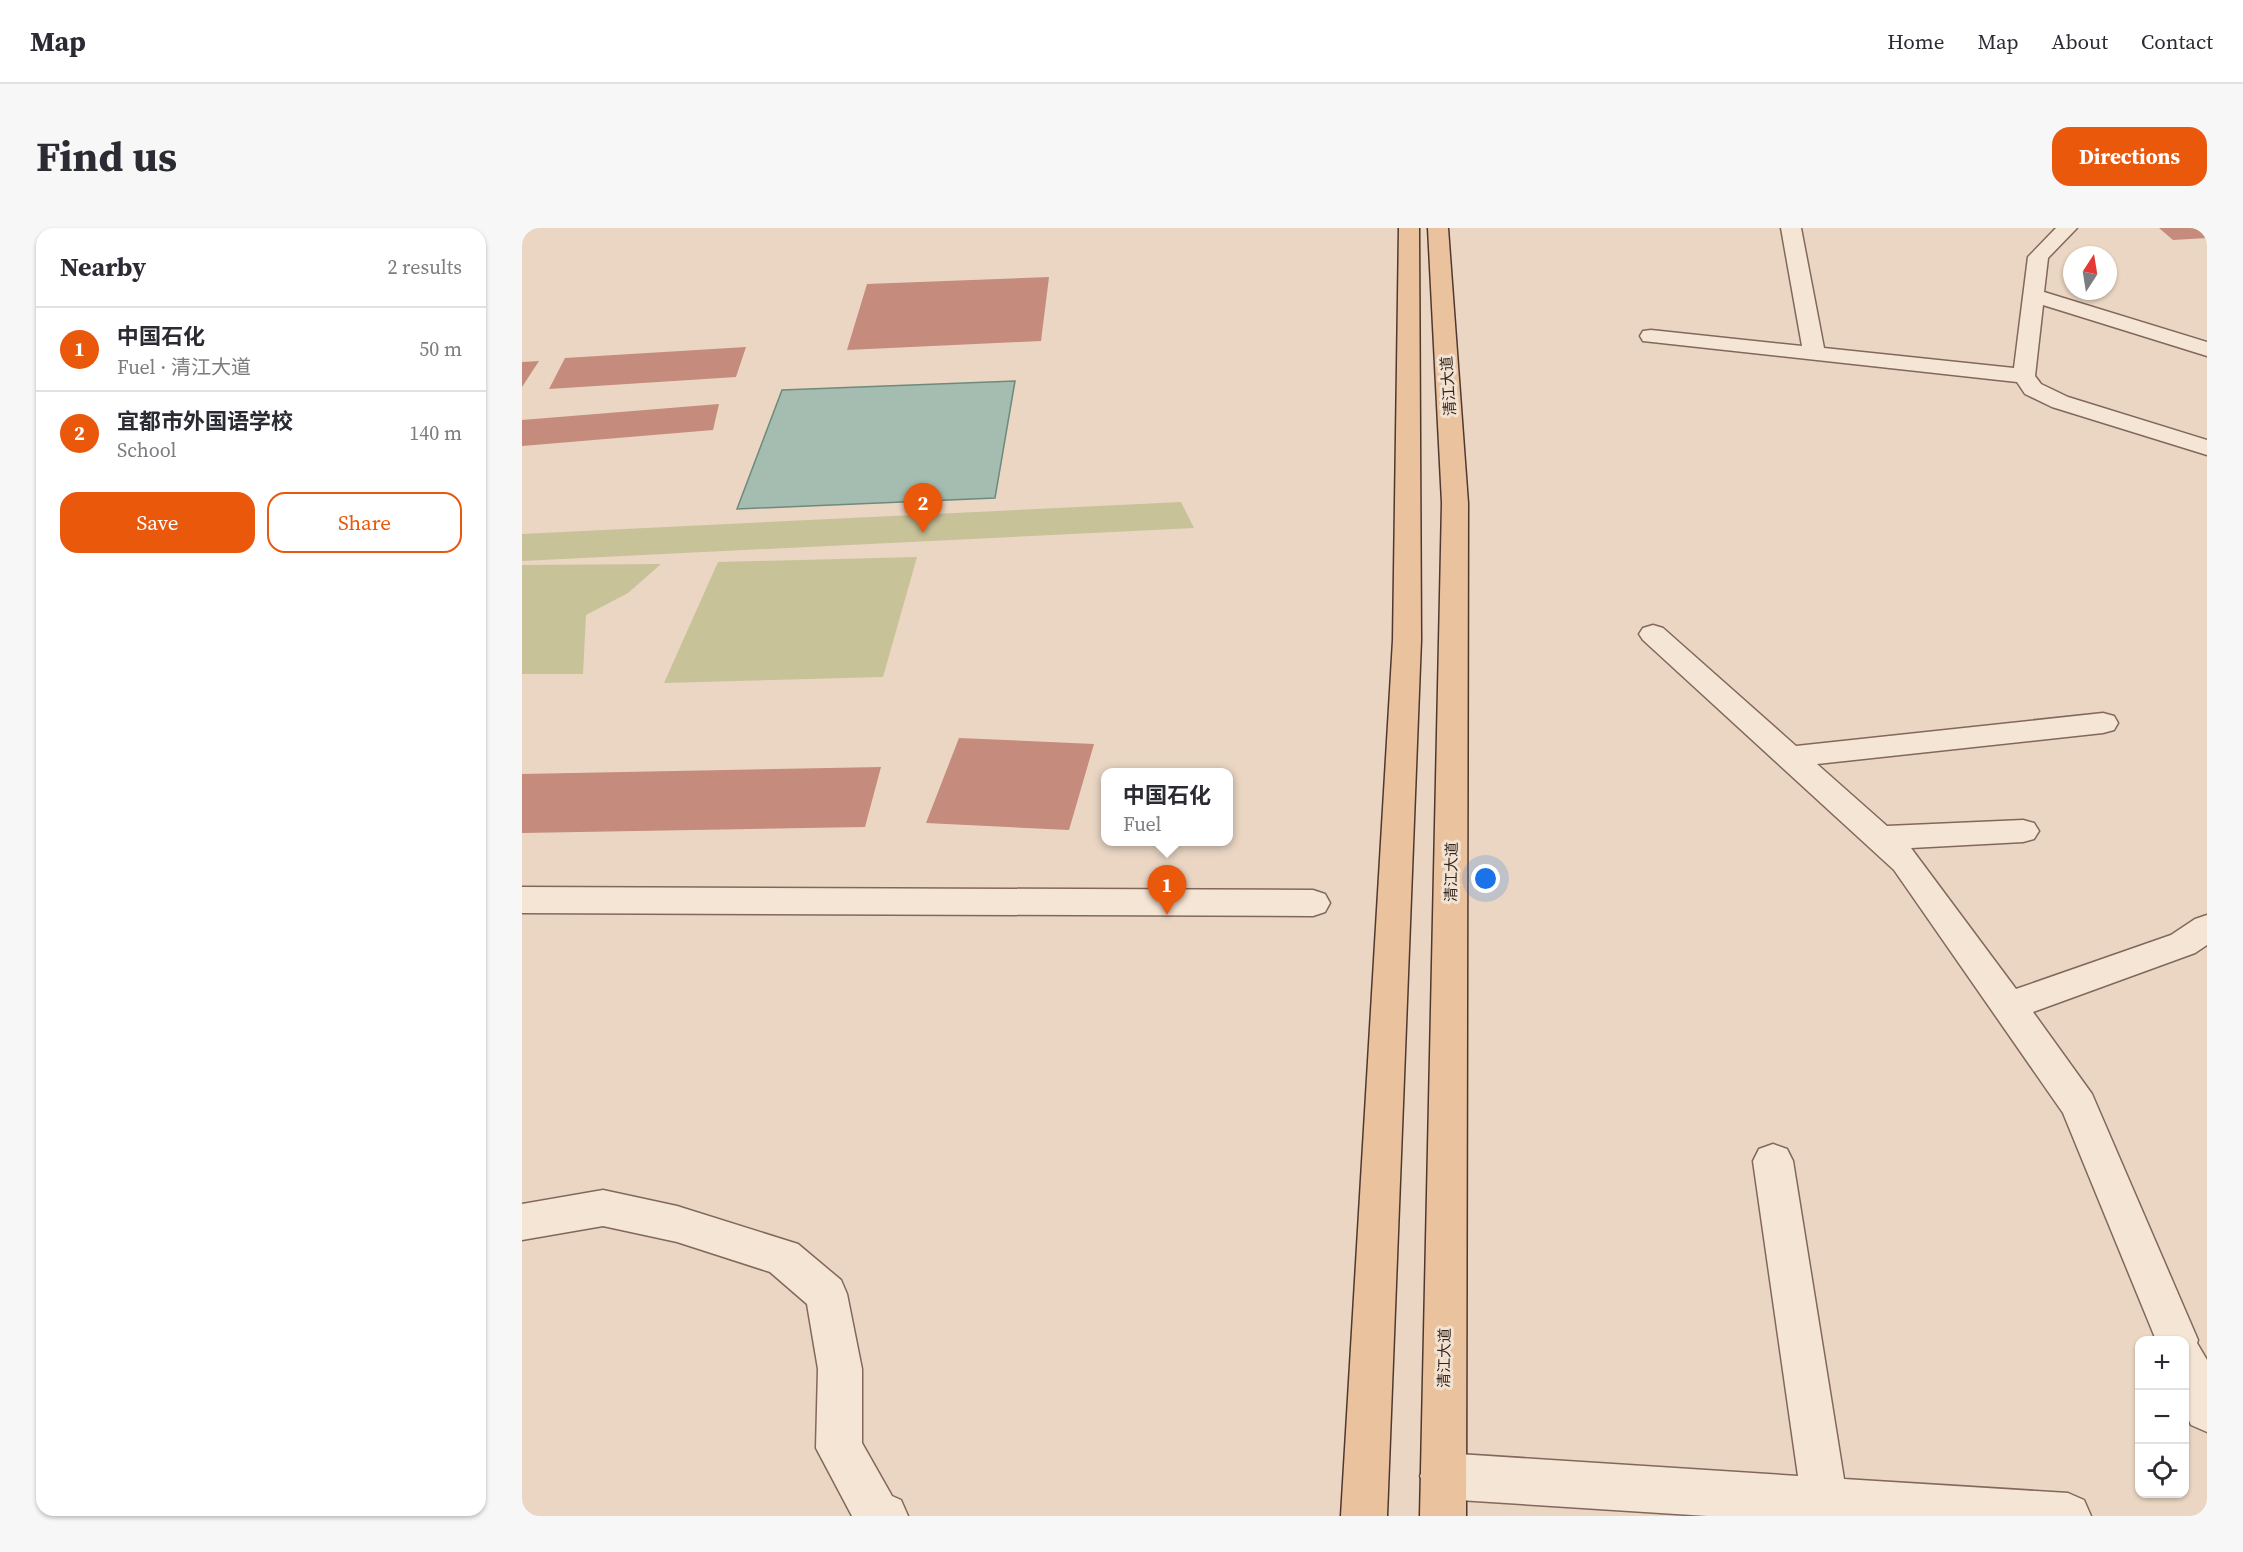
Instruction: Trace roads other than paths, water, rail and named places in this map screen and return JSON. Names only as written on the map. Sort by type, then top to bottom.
[{"type":"main road","points":[[1364,1516],[1407,640],[1409,228]]},
{"type":"main road","name":"清江大道","points":[[1438,228],[1455,503],[1443,1496]]},
{"type":"street","points":[[1791,228],[1814,353]]},
{"type":"street","points":[[2067,228],[2038,257],[2024,376],[2033,389],[2060,402],[2207,448]]},
{"type":"street","points":[[2034,295],[2207,349]]},
{"type":"street","points":[[1651,336],[2024,376]]},
{"type":"street","points":[[1653,634],[1906,862],[2079,1105],[2175,1336]]},
{"type":"street","points":[[1789,757],[2103,723]]},
{"type":"street","points":[[1880,838],[2023,831]]},
{"type":"street","points":[[522,900],[1313,903]]},
{"type":"street","points":[[2009,1006],[2183,944],[2207,928]]},
{"type":"street","points":[[1773,1161],[1825,1501]]},
{"type":"street","points":[[522,1222],[603,1208],[677,1224],[783,1257],[826,1294],[840,1369],[839,1448],[876,1513],[885,1516]]},
{"type":"street","points":[[2189,1369],[2207,1410]]},
{"type":"street","points":[[1443,1496],[1825,1501],[2068,1516]]},
{"type":"place","name":"宜都市外国语学校","points":[[923,533]]},
{"type":"place","name":"中国石化","points":[[1167,915]]}]
